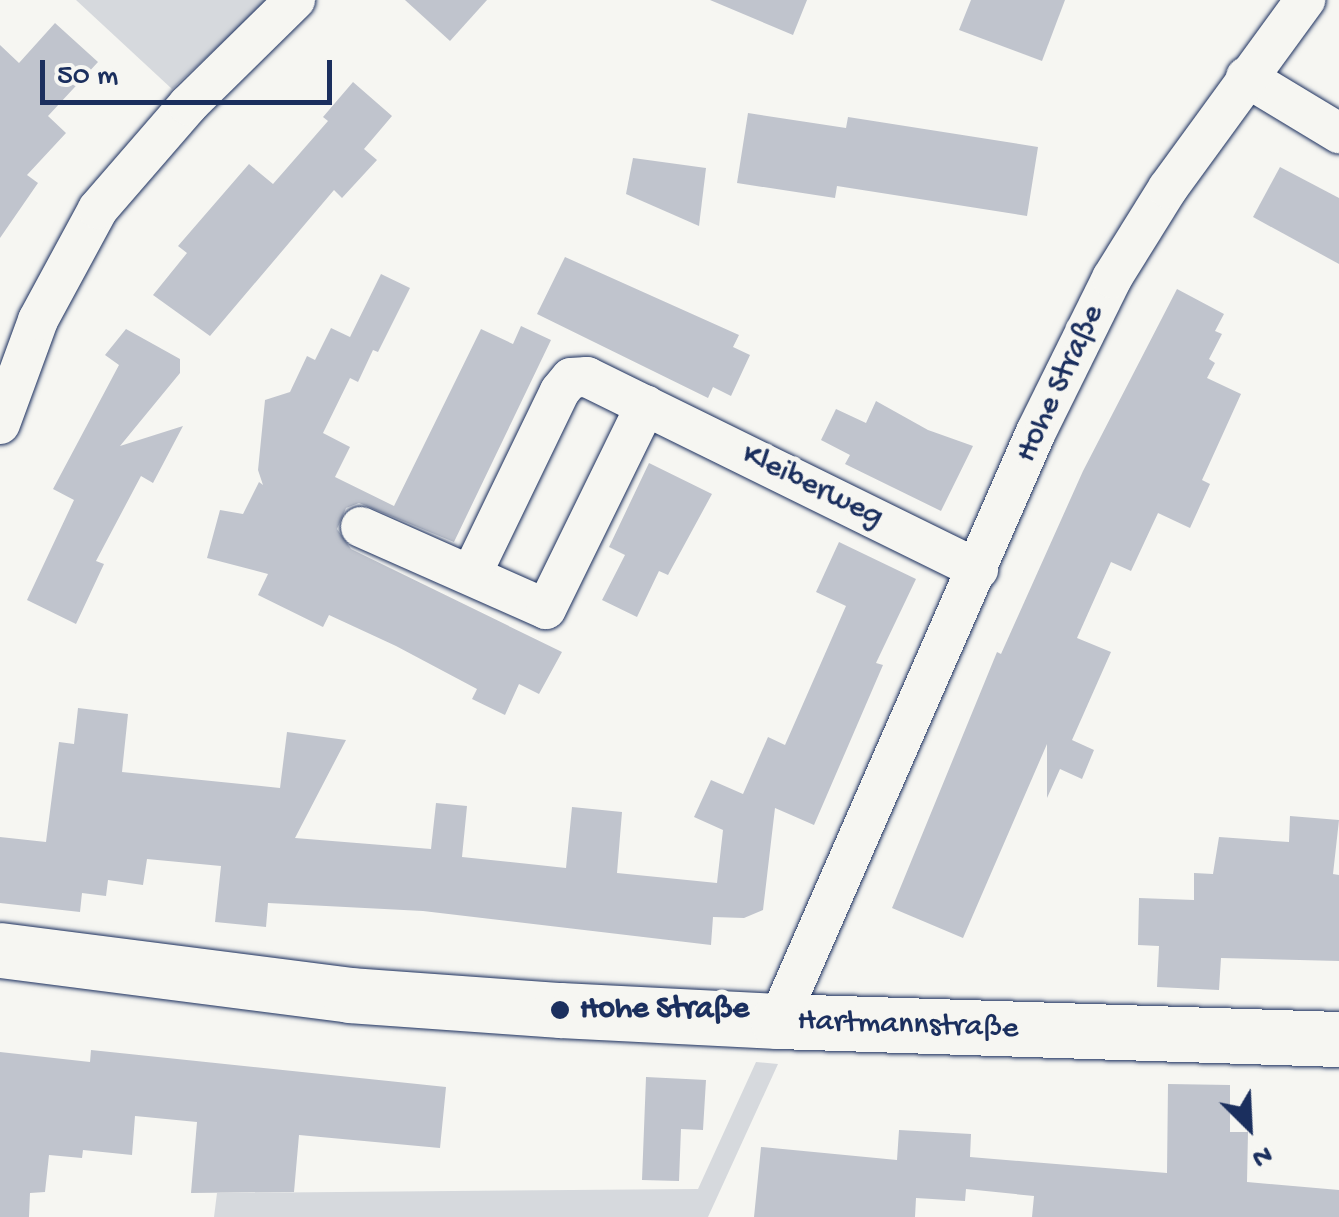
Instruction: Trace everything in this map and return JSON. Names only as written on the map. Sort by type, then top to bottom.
[{"type":"main road","name":"Hartmannstraße","points":[[0,950],[349,994],[778,1021],[1339,1038]]},
{"type":"street","points":[[0,424],[38,320],[98,209],[188,105],[295,0]]},
{"type":"street","name":"Hohe Straße","points":[[778,1021],[1036,432],[1112,278],[1168,188],[1306,0]]},
{"type":"street","points":[[1246,77],[1339,133]]},
{"type":"street","name":"Kleiberweg","points":[[471,575],[551,408],[571,378],[602,382],[978,569]]},
{"type":"street","points":[[361,527],[546,609],[646,406]]},
{"type":"shaded area","points":[[76,0],[268,0],[172,89]]},
{"type":"shaded area","points":[[756,1062],[778,1064],[708,1217],[214,1217],[217,1193],[698,1189]]},
{"type":"building","points":[[405,0],[487,0],[450,41]]},
{"type":"building","points":[[710,0],[807,0],[793,35]]},
{"type":"building","points":[[971,0],[1065,0],[1042,61],[959,30]]},
{"type":"building","points":[[55,23],[98,62],[48,116],[66,133],[27,175],[38,183],[0,238],[0,45],[19,63]]},
{"type":"building","points":[[353,82],[392,116],[364,149],[377,160],[342,198],[334,190],[210,336],[153,295],[187,253],[178,246],[249,164],[273,184],[328,121],[323,117]]},
{"type":"building","points":[[748,113],[846,128],[848,117],[1038,147],[1027,216],[837,186],[835,198],[737,183]]},
{"type":"building","points":[[633,158],[706,168],[699,226],[626,194]]},
{"type":"building","points":[[1280,167],[1339,198],[1339,264],[1253,217]]},
{"type":"building","points":[[565,257],[739,335],[733,347],[750,355],[731,396],[713,387],[708,398],[537,314]]},
{"type":"building","points":[[381,274],[410,288],[378,352],[373,350],[358,382],[350,378],[323,433],[350,447],[335,477],[394,506],[481,329],[513,344],[521,326],[551,340],[454,542],[359,503],[346,508],[337,529],[351,549],[562,652],[539,694],[519,684],[505,715],[472,699],[477,689],[396,646],[329,615],[323,627],[258,595],[268,574],[207,558],[220,510],[243,514],[259,482],[263,485],[258,470],[265,400],[290,392],[307,356],[315,360],[331,328],[350,337]]},
{"type":"building","points":[[1177,289],[1224,314],[1215,331],[1222,334],[1209,359],[1215,363],[1207,378],[1241,394],[1202,480],[1210,484],[1190,528],[1158,513],[1131,571],[1111,562],[1077,638],[1111,652],[1072,740],[1094,750],[1082,779],[1060,769],[1047,798],[1047,744],[963,938],[892,908],[997,652],[1001,654],[1083,471]]},
{"type":"building","points":[[126,329],[180,359],[180,373],[120,446],[183,426],[153,483],[141,476],[96,561],[104,564],[76,624],[27,600],[74,500],[53,489],[119,365],[105,355]]},
{"type":"building","points":[[876,401],[928,430],[973,446],[941,511],[845,464],[850,455],[821,440],[836,409],[866,423]]},
{"type":"building","points":[[649,463],[712,494],[668,575],[659,571],[637,617],[602,600],[625,555],[609,547]]},
{"type":"building","points":[[839,542],[916,579],[876,663],[883,665],[814,825],[775,808],[763,910],[744,918],[713,917],[711,945],[423,911],[268,903],[266,927],[215,922],[221,866],[147,859],[143,885],[108,880],[106,896],[82,893],[80,912],[0,903],[0,837],[46,842],[59,742],[74,744],[78,708],[128,714],[122,772],[280,788],[287,732],[346,740],[295,838],[431,849],[436,803],[467,806],[462,857],[566,868],[572,807],[622,812],[617,873],[717,883],[723,830],[694,817],[711,780],[743,794],[768,737],[785,745],[846,606],[816,592]]},
{"type":"building","points":[[1290,816],[1339,820],[1333,874],[1339,875],[1339,961],[1221,958],[1219,990],[1157,987],[1159,946],[1138,945],[1139,898],[1194,900],[1194,873],[1213,874],[1219,837],[1289,842]]},
{"type":"building","points":[[91,1050],[446,1087],[440,1148],[299,1135],[294,1192],[191,1193],[197,1122],[135,1116],[132,1155],[83,1150],[82,1158],[49,1155],[45,1192],[30,1193],[29,1217],[0,1217],[0,1052],[90,1062]]},
{"type":"building","points":[[646,1077],[706,1080],[703,1130],[681,1129],[679,1181],[642,1180]]},
{"type":"building","points":[[1168,1084],[1230,1085],[1230,1132],[1248,1132],[1247,1182],[1339,1190],[1339,1217],[1032,1217],[1034,1196],[966,1189],[965,1201],[916,1198],[915,1217],[754,1217],[761,1147],[897,1160],[899,1130],[971,1134],[970,1157],[1167,1173]]},
{"type":"place","name":"Hohe Straße","points":[[560,1010]]}]
